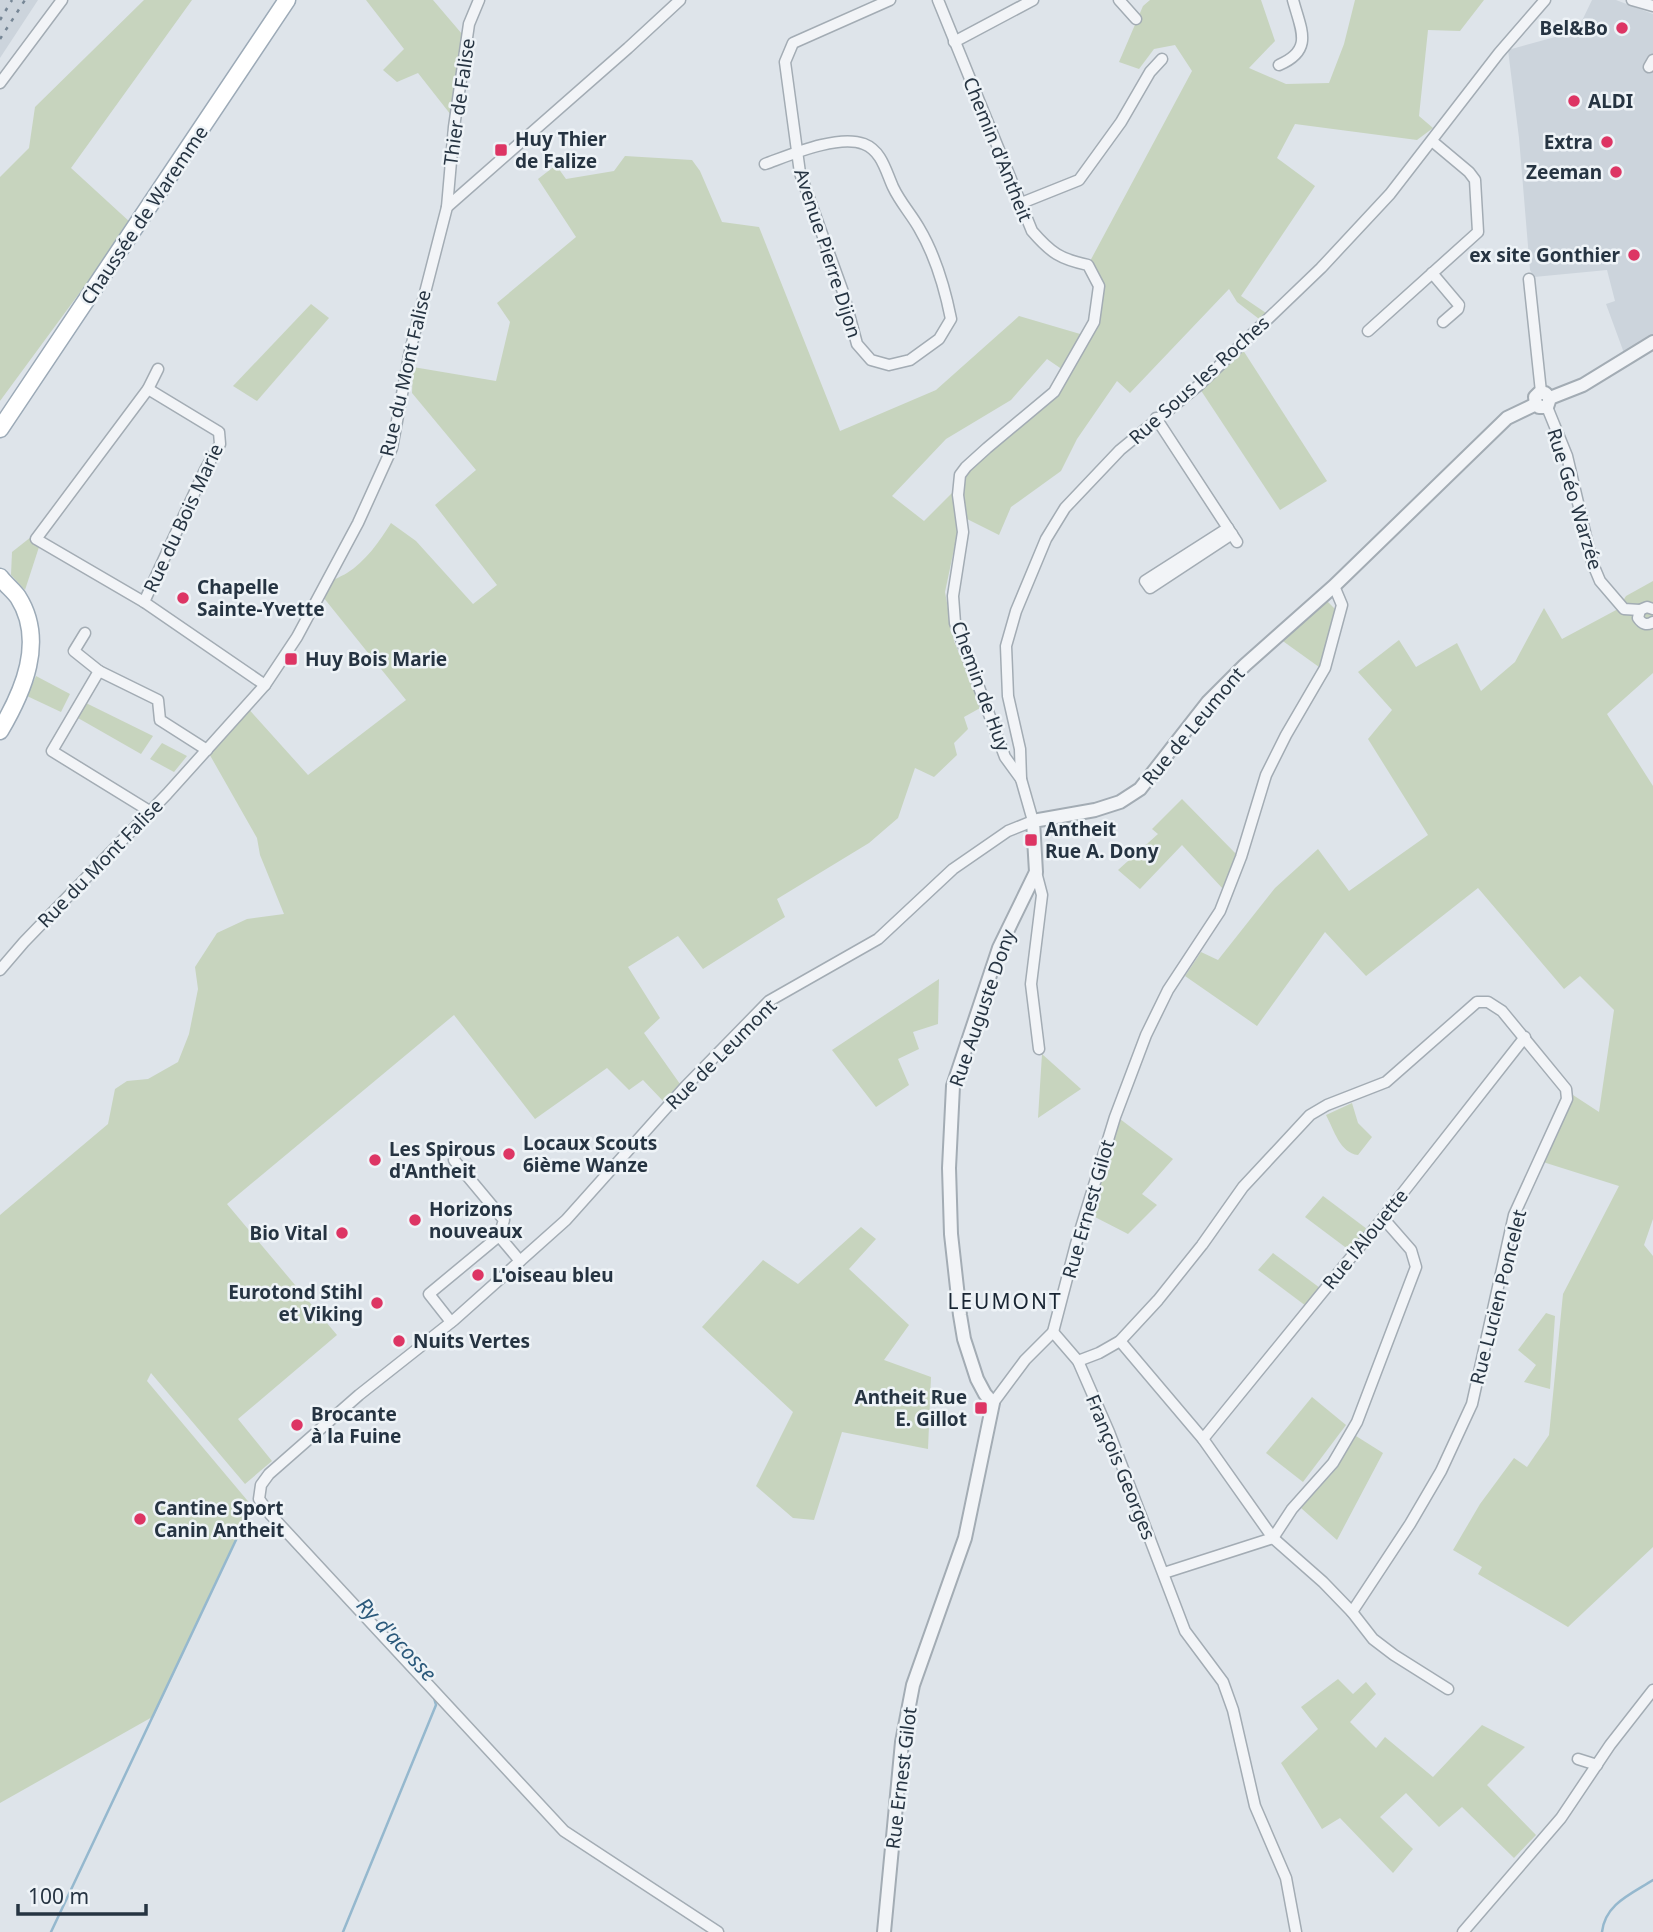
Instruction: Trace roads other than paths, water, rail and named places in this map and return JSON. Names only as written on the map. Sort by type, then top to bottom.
[{"type":"main road","name":"Chaussée de Waremme","points":[[0,429],[287,0]]},
{"type":"main road","points":[[0,576],[23,608],[31,642],[25,682],[18,701],[0,731]]},
{"type":"street","points":[[0,83],[62,0]]},
{"type":"street","name":"Thier de Falise","points":[[447,207],[454,127],[469,24],[479,0]]},
{"type":"street","points":[[447,207],[680,0]]},
{"type":"street","name":"Avenue Pierre Dijon","points":[[796,153],[833,142],[864,144],[881,159],[893,188],[921,231],[945,290],[951,319],[939,339],[910,360],[889,365],[871,360],[857,344],[843,292],[800,173],[796,153],[785,62],[793,43],[890,0]]},
{"type":"street","name":"Chemin d'Antheit","points":[[938,0],[1032,231],[1046,247],[1065,260],[1088,265],[1098,286],[1094,322],[1054,392],[966,467],[960,475],[960,505]]},
{"type":"street","points":[[954,42],[1033,0]]},
{"type":"street","points":[[1119,0],[1136,19]]},
{"type":"street","points":[[1279,65],[1290,60],[1301,48],[1304,40],[1293,0]]},
{"type":"street","name":"Rue Sous les Roches","points":[[1033,821],[1021,779],[1020,749],[1008,696],[1006,646],[1016,611],[1046,539],[1065,509],[1102,467],[1156,418],[1198,386],[1321,268],[1390,194],[1499,53],[1545,0]]},
{"type":"street","points":[[1632,0],[1653,6]]},
{"type":"street","points":[[1019,204],[1079,180],[1121,122],[1134,95],[1162,60]]},
{"type":"street","points":[[1368,331],[1478,232],[1475,180],[1432,141]]},
{"type":"street","points":[[765,164],[796,153]]},
{"type":"street","name":"Rue du Mont Falise","points":[[0,970],[150,812],[265,685],[297,637],[358,523],[392,448],[410,351],[447,207]]},
{"type":"street","points":[[1432,273],[1459,304],[1458,309],[1443,322]]},
{"type":"street","points":[[1530,279],[1544,400]]},
{"type":"street","name":"Rue de Leumont","points":[[718,1932],[564,1832],[270,1514],[261,1503],[258,1493],[268,1474],[359,1395],[451,1322],[566,1220],[684,1088],[769,1001],[878,939],[953,869],[1008,831],[1033,821],[1095,810],[1120,802],[1140,789],[1208,702],[1268,643],[1334,586],[1507,418],[1583,385],[1653,342]]},
{"type":"street","points":[[158,369],[148,389],[36,539],[144,602],[265,685]]},
{"type":"street","name":"Rue du Bois Marie","points":[[144,602],[221,437],[219,432],[148,389]]},
{"type":"street","name":"Rue Géo Warzée","points":[[1544,400],[1567,456],[1592,562],[1600,581],[1624,608],[1640,610],[1638,618],[1642,623],[1653,622]]},
{"type":"street","points":[[1156,418],[1232,535]]},
{"type":"street","name":"Chemin de Huy","points":[[960,505],[963,532],[953,596],[956,623],[1005,757],[1021,779]]},
{"type":"street","points":[[1232,535],[1150,587],[1145,582],[1232,535]]},
{"type":"street","name":"Rue Ernest Gilot","points":[[884,1932],[902,1742],[913,1685],[965,1538],[993,1403],[1025,1360],[1053,1332],[1076,1244],[1114,1120],[1146,1035],[1168,990],[1220,911],[1241,857],[1266,775],[1325,668],[1342,605],[1334,586]]},
{"type":"street","points":[[1640,610],[1647,607],[1653,609]]},
{"type":"street","points":[[85,633],[74,651],[99,671],[158,700],[160,720],[207,750]]},
{"type":"street","points":[[99,671],[52,751],[150,812]]},
{"type":"street","name":"Rue Auguste Dony","points":[[993,1403],[976,1379],[960,1315],[951,1234],[949,1168],[953,1086],[999,948],[1036,872],[1033,821]]},
{"type":"street","points":[[1036,872],[1042,895],[1031,985],[1039,1049]]},
{"type":"street","name":"Rue Lucien Poncelet","points":[[1078,1361],[1120,1341],[1202,1245],[1243,1187],[1310,1115],[1327,1105],[1387,1082],[1477,1002],[1488,1002],[1502,1011],[1566,1089],[1567,1099],[1514,1215],[1472,1404],[1441,1471],[1352,1612]]},
{"type":"street","name":"Rue l'Alouette","points":[[1203,1439],[1383,1218],[1525,1037]]},
{"type":"street","points":[[451,1322],[429,1294],[499,1237],[504,1220],[454,1160]]},
{"type":"street","points":[[1164,1573],[1273,1538],[1292,1508],[1333,1462],[1357,1422],[1416,1267],[1411,1250],[1383,1218]]},
{"type":"street","points":[[499,1237],[520,1261]]},
{"type":"street","name":"François Georges","points":[[1053,1332],[1078,1361],[1109,1432],[1185,1631],[1223,1682],[1233,1710],[1255,1806],[1286,1878],[1297,1932]]},
{"type":"street","points":[[1120,1341],[1203,1439],[1273,1538],[1323,1582],[1373,1639],[1394,1656],[1448,1689]]},
{"type":"street","points":[[1463,1932],[1561,1818],[1609,1745],[1653,1690]]},
{"type":"street","points":[[1578,1759],[1597,1765]]},
{"type":"waterway","points":[[51,1932],[252,1506],[257,1507],[323,1578]]},
{"type":"waterway","name":"Ry d'acosse","points":[[343,1932],[436,1705],[434,1698],[344,1601]]},
{"type":"waterway","points":[[1602,1932],[1604,1922],[1614,1907],[1653,1880]]},
{"type":"railway","points":[[0,20],[12,0]]},
{"type":"railway","points":[[0,39],[25,0]]},
{"type":"place","name":"Bel&Bo","points":[[1622,28]]},
{"type":"place","name":"ALDI","points":[[1574,101]]},
{"type":"place","name":"Extra","points":[[1607,142]]},
{"type":"place","name":"Huy Thier de Falize","points":[[501,150]]},
{"type":"place","name":"Zeeman","points":[[1616,172]]},
{"type":"place","name":"ex site Gonthier","points":[[1634,255]]},
{"type":"place","name":"Chapelle Sainte-Yvette","points":[[183,598]]},
{"type":"place","name":"Huy Bois Marie","points":[[291,659]]},
{"type":"place","name":"Antheit Rue A. Dony","points":[[1031,840]]},
{"type":"place","name":"Locaux Scouts 6ième Wanze","points":[[509,1154]]},
{"type":"place","name":"Les Spirous d'Antheit","points":[[375,1160]]},
{"type":"place","name":"Horizons nouveaux","points":[[415,1220]]},
{"type":"place","name":"Bio Vital","points":[[342,1233]]},
{"type":"place","name":"L'oiseau bleu","points":[[478,1275]]},
{"type":"place","name":"Eurotond Stihl et Viking","points":[[377,1303]]},
{"type":"place","name":"Nuits Vertes","points":[[399,1341]]},
{"type":"place","name":"Antheit Rue E. Gillot","points":[[981,1408]]},
{"type":"place","name":"Brocante à la Fuine","points":[[297,1425]]},
{"type":"place","name":"Cantine Sport Canin Antheit","points":[[140,1519]]},
{"type":"district","name":"LEUMONT","points":[[1005,1301]]}]
